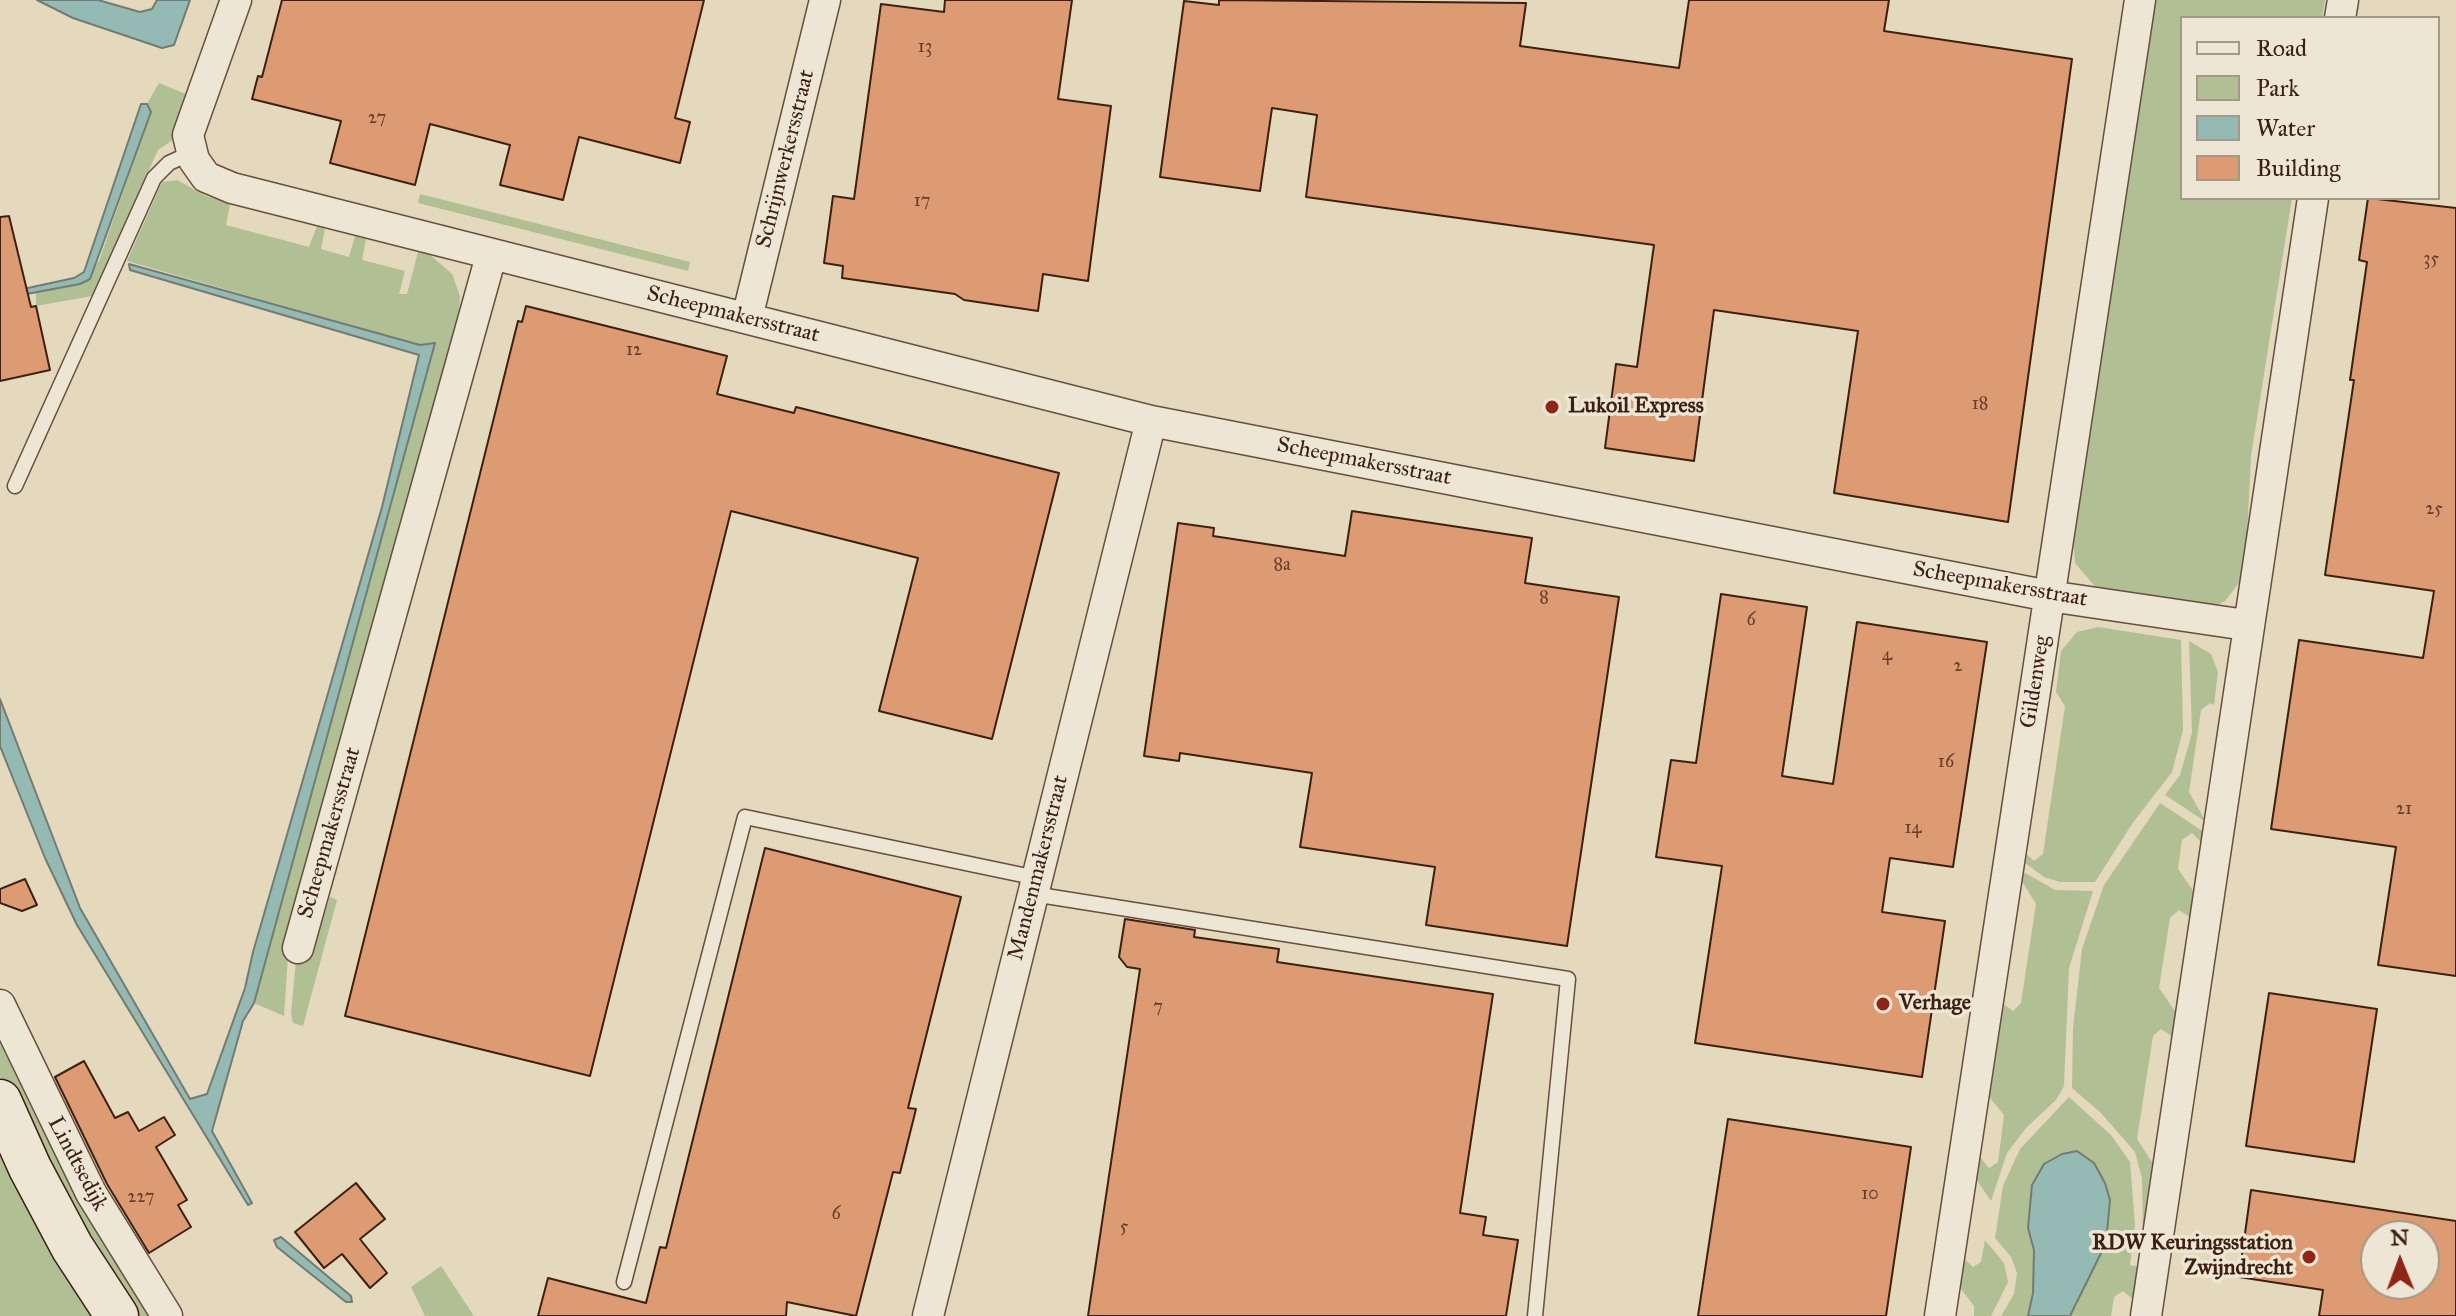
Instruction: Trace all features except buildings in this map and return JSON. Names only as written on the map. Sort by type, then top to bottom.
[{"type":"street","points":[[193,152],[188,135],[236,0]]},
{"type":"street","name":"Schrijnwerkersstraat","points":[[747,318],[825,0]]},
{"type":"street","name":"Gildenweg","points":[[1940,1316],[2140,0]]},
{"type":"street","name":"Scheepmakersstraat","points":[[193,152],[206,177],[232,188],[1151,421],[2049,596],[2246,625]]},
{"type":"street","points":[[2146,1316],[2246,625],[2313,200]]},
{"type":"street","name":"Scheepmakersstraat","points":[[298,948],[491,256]]},
{"type":"street","name":"Mandenmakersstraat","points":[[928,1316],[1151,421]]},
{"type":"street","name":"Lindtsedijk","points":[[0,1005],[91,1193],[167,1316]]},
{"type":"street","name":"Lindtsedijk","points":[[0,1101],[30,1168],[72,1247],[117,1316]]},
{"type":"lane","points":[[15,486],[154,178],[169,163],[193,152]]},
{"type":"lane","points":[[624,1282],[745,817],[1035,886],[1568,979],[1535,1316]]},
{"type":"green space","points":[[2149,0],[2325,0],[2322,16],[2180,16],[2180,200],[2292,200],[2251,456],[2245,575],[2225,601],[2208,609],[2098,590],[2075,563],[2073,533]]},
{"type":"green space","points":[[159,83],[188,95],[174,139],[158,150],[92,296],[36,306],[36,290],[80,284],[99,261],[151,112],[147,104]]},
{"type":"green space","points":[[177,180],[206,196],[230,204],[226,225],[309,247],[317,226],[325,229],[321,249],[349,257],[355,236],[366,239],[362,260],[405,271],[399,294],[407,294],[418,252],[429,254],[452,274],[460,296],[459,316],[288,956],[284,1016],[254,1003],[435,343],[420,345],[127,261],[162,182]]},
{"type":"green space","points":[[420,194],[690,262],[688,271],[418,203]]},
{"type":"green space","points":[[2098,627],[2181,640],[2183,730],[2172,772],[2132,824],[2095,882],[2060,882],[2044,877],[2021,860],[2024,852],[2034,861],[2043,854],[2065,706],[2056,692],[2061,651],[2077,632]]},
{"type":"green space","points":[[2189,641],[2211,654],[2218,672],[2214,705],[2210,703],[2201,710],[2189,792],[2206,822],[2165,795],[2180,775],[2192,733]]},
{"type":"green space","points":[[2160,803],[2204,832],[2201,842],[2192,833],[2182,840],[2178,869],[2194,892],[2191,918],[2179,910],[2170,918],[2159,988],[2177,1014],[2173,1037],[2161,1029],[2153,1036],[2137,1139],[2154,1165],[2143,1238],[2142,1178],[2135,1152],[2101,1113],[2072,1088],[2073,1028],[2082,949],[2104,885]]},
{"type":"green space","points":[[2020,870],[2055,890],[2093,891],[2069,968],[2064,1086],[2056,1100],[2026,1128],[2007,1153],[1991,1201],[1974,1176],[1980,1157],[1989,1168],[1998,1162],[2004,1115],[1986,1093],[2002,1003],[2013,1011],[2021,1003],[2036,904],[2020,878]]},
{"type":"green space","points":[[330,897],[337,900],[303,1026],[293,1023],[291,1013],[296,960],[299,951],[312,954]]},
{"type":"green space","points":[[0,1023],[33,1098],[28,1101],[50,1145],[55,1143],[61,1156],[57,1158],[63,1173],[151,1316],[130,1316],[46,1176],[0,1077]]},
{"type":"green space","points":[[2069,1097],[2111,1135],[2130,1162],[2135,1225],[2130,1265],[2139,1267],[2134,1300],[2123,1291],[2114,1297],[2111,1316],[2070,1316],[2078,1303],[2069,1151],[2044,1164],[2032,1185],[2028,1228],[2034,1250],[2033,1293],[2028,1316],[2001,1316],[2014,1294],[2017,1273],[2011,1257],[1995,1238],[2003,1186],[2020,1149]]},
{"type":"green space","points":[[0,1130],[103,1316],[0,1316]]},
{"type":"green space","points":[[1985,1240],[2004,1263],[2008,1282],[1991,1316],[1974,1316],[1974,1306],[1958,1285],[1963,1258],[1973,1267],[1981,1262]]},
{"type":"green space","points":[[441,1266],[474,1316],[425,1316],[411,1287]]},
{"type":"water","points":[[37,0],[98,0],[140,12],[152,9],[157,0],[190,0],[174,45],[162,48],[73,18]]},
{"type":"water","points":[[141,104],[147,104],[151,112],[90,279],[80,284],[0,299],[0,294],[74,278],[84,272]]},
{"type":"water","points":[[129,264],[420,345],[435,343],[254,1003],[243,1021],[212,1131],[252,1203],[248,1205],[77,925],[45,858],[0,746],[0,699],[80,908],[190,1099],[207,1094],[245,988],[382,507],[419,355],[130,270]]},
{"type":"water","points":[[2077,1151],[2094,1163],[2105,1183],[2110,1200],[2106,1243],[2070,1316],[2028,1316],[2033,1293],[2034,1250],[2028,1228],[2032,1185],[2044,1164],[2062,1154]]},
{"type":"water","points":[[281,1237],[351,1296],[352,1302],[346,1302],[277,1247],[274,1240]]},
{"type":"place","name":"Lukoil Express","points":[[1552,407]]},
{"type":"place","name":"Verhage","points":[[1883,1004]]},
{"type":"place","name":"RDW Keuringsstation Zwijndrecht","points":[[2309,1257]]}]
